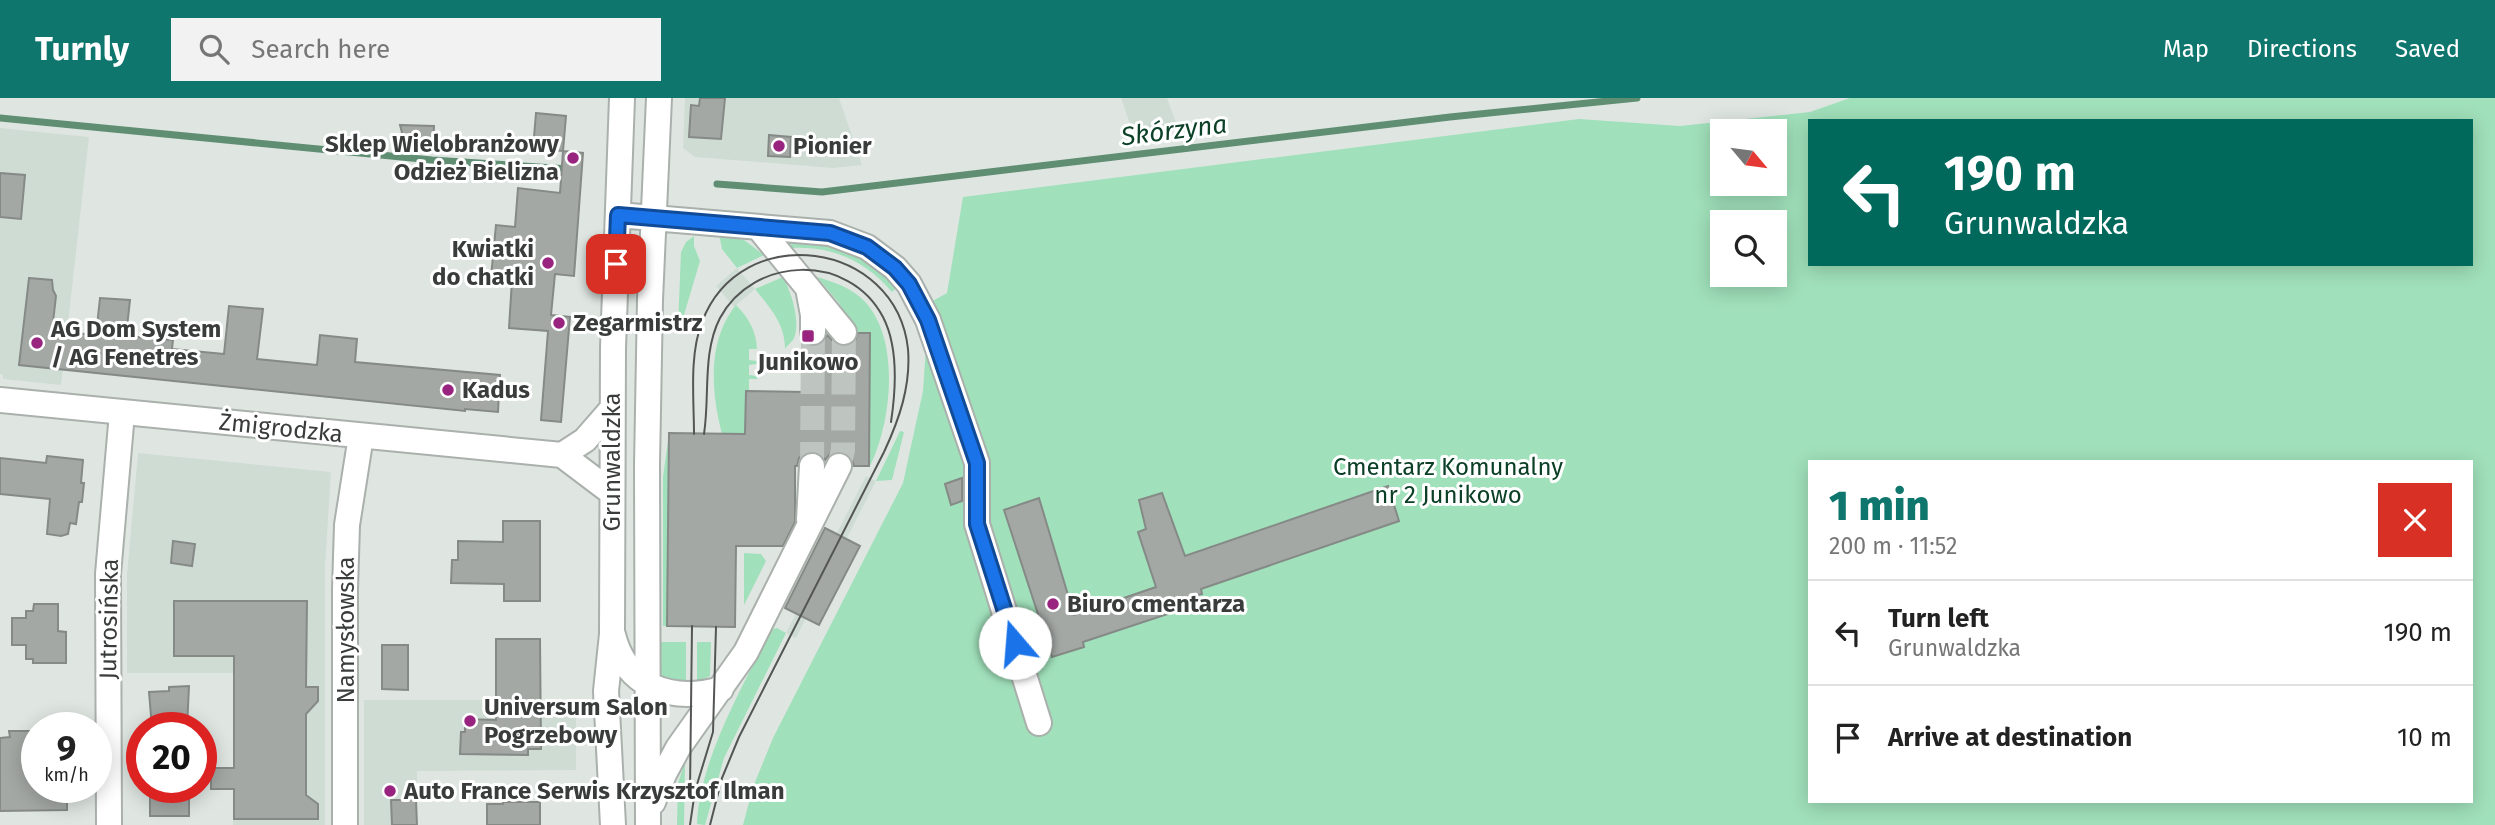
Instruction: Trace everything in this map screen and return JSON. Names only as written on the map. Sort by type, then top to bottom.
[{"type":"street","name":"Grunwaldzka","points":[[613,825],[606,691],[612,634],[612,409],[622,98]]},
{"type":"street","name":"Grunwaldzka","points":[[648,824],[647,465],[650,300],[659,98]]},
{"type":"street","points":[[618,215],[830,233],[867,247],[895,268],[909,284],[928,320],[977,463],[977,524],[1040,723]]},
{"type":"street","points":[[758,227],[844,332]]},
{"type":"street","points":[[807,288],[813,315],[813,332]]},
{"type":"street","name":"Żmigrodzka","points":[[0,400],[562,455]]},
{"type":"street","points":[[611,492],[562,455],[586,440],[612,409]]},
{"type":"street","name":"Jutrosińska","points":[[109,825],[108,574],[122,413]]},
{"type":"street","name":"Namysłowska","points":[[345,825],[347,525],[361,436]]},
{"type":"street","points":[[809,527],[812,466]]},
{"type":"street","points":[[648,824],[654,799],[668,764],[746,652],[839,466]]},
{"type":"street","points":[[612,634],[623,662],[648,687],[691,694],[721,689]]},
{"type":"shaded area","points":[[685,98],[839,98],[862,165],[833,168],[695,157],[683,148]]},
{"type":"shaded area","points":[[1121,98],[1167,98],[1178,128],[1133,133]]},
{"type":"shaded area","points":[[0,128],[89,137],[61,385],[3,379],[0,374]]},
{"type":"shaded area","points":[[737,268],[755,289],[734,307],[716,286]]},
{"type":"shaded area","points":[[138,453],[331,472],[325,567],[325,825],[233,825],[234,673],[127,673],[127,575]]},
{"type":"shaded area","points":[[866,476],[876,481],[796,638],[786,633]]},
{"type":"shaded area","name":"Universum Salon Pogrzebowy","points":[[364,700],[576,700],[576,770],[417,771],[417,825],[364,825]]},
{"type":"green space","name":"Cmentarz Komunalny nr 2 Junikowo","points":[[1850,98],[2495,98],[2495,825],[743,825],[753,787],[773,738],[903,483],[923,391],[929,303],[947,293],[963,197],[1579,119],[1680,126],[1710,123],[1710,196],[1787,196],[1787,119],[1745,119],[1810,112]]},
{"type":"green space","points":[[719,234],[744,240],[764,255],[737,268],[722,249]]},
{"type":"green space","points":[[694,236],[694,246],[700,261],[681,325],[678,327],[681,252],[686,242]]},
{"type":"green space","points":[[790,243],[824,243],[859,255],[898,286],[892,292],[859,264],[834,253],[792,248]]},
{"type":"green space","points":[[783,277],[796,317],[793,340],[785,349],[779,324],[755,289]]},
{"type":"green space","points":[[817,277],[845,287],[860,297],[873,313],[882,332],[889,378],[888,403],[878,448],[870,466],[855,334],[839,303]]},
{"type":"green space","points":[[736,305],[748,320],[755,336],[757,349],[749,349],[749,360],[757,361],[757,364],[749,365],[749,375],[757,376],[757,379],[749,379],[749,391],[746,392],[745,434],[722,434],[715,401],[714,367],[720,334]]},
{"type":"green space","points":[[900,431],[904,432],[892,480],[876,481]]},
{"type":"green space","points":[[669,434],[667,626],[663,626],[663,477]]},
{"type":"green space","points":[[744,553],[761,554],[766,561],[744,605]]},
{"type":"green space","points":[[777,628],[786,633],[724,758],[705,825],[697,824],[705,775],[724,724],[772,629]]},
{"type":"green space","points":[[660,642],[686,642],[686,685],[664,681],[661,676]]},
{"type":"green space","points":[[697,642],[711,642],[710,676],[697,682]]},
{"type":"green space","points":[[685,762],[684,825],[677,825],[678,783]]},
{"type":"building","points":[[700,98],[725,98],[721,139],[689,137],[691,105],[699,106]]},
{"type":"building","points":[[536,113],[566,116],[563,151],[533,149]]},
{"type":"building","points":[[400,125],[434,126],[433,150],[406,148]]},
{"type":"building","name":"Pionier","points":[[769,135],[791,137],[790,157],[768,156]]},
{"type":"building","points":[[563,151],[583,153],[574,276],[555,274],[551,315],[570,317],[561,422],[541,420],[548,331],[509,328],[512,280],[491,277],[496,225],[515,227],[518,188],[560,193]]},
{"type":"building","points":[[0,173],[25,175],[21,219],[0,217]]},
{"type":"building","points":[[29,278],[52,280],[56,296],[52,331],[96,335],[100,298],[130,300],[126,336],[173,340],[172,349],[224,354],[229,306],[263,309],[257,359],[317,365],[320,335],[357,339],[355,362],[500,375],[498,412],[465,411],[19,365]]},
{"type":"building","points":[[858,333],[870,333],[869,466],[854,466],[851,457],[839,451],[831,453],[825,460],[821,454],[814,451],[805,453],[795,466],[795,522],[783,546],[736,546],[735,627],[667,626],[669,433],[745,434],[746,391],[806,392],[807,345],[820,345],[827,335],[838,346],[847,346],[854,343]]},
{"type":"building","points":[[47,456],[83,460],[82,502],[79,502],[76,524],[70,523],[68,534],[61,536],[47,534],[50,499],[0,494],[0,458],[46,463]]},
{"type":"building","points":[[962,478],[962,501],[951,505],[945,484]]},
{"type":"building","points":[[1388,486],[1399,521],[1201,589],[1202,594],[1198,595],[1201,603],[1083,642],[1084,647],[1052,657],[1004,510],[1039,498],[1074,615],[1156,587],[1138,532],[1146,529],[1139,500],[1162,493],[1185,556]]},
{"type":"building","points":[[503,521],[540,521],[540,601],[504,601],[504,584],[451,583],[452,560],[458,560],[458,541],[503,542]]},
{"type":"building","points":[[825,528],[860,546],[819,625],[785,608]]},
{"type":"building","points":[[173,541],[195,544],[192,566],[171,563]]},
{"type":"building","points":[[174,601],[307,601],[306,687],[318,687],[318,701],[306,714],[306,795],[318,804],[318,819],[234,819],[234,789],[217,789],[217,768],[234,768],[234,656],[174,656]]},
{"type":"building","points":[[34,604],[58,604],[58,631],[66,632],[66,663],[33,663],[33,659],[26,659],[26,645],[12,645],[12,618],[26,618],[26,611],[33,611]]},
{"type":"building","points":[[496,639],[540,639],[541,749],[528,749],[528,755],[460,754],[461,732],[465,732],[465,719],[496,720]]},
{"type":"building","points":[[382,645],[408,645],[408,690],[382,689]]},
{"type":"building","points":[[189,686],[188,712],[151,712],[149,692],[169,691],[169,687]]},
{"type":"building","points":[[9,731],[21,731],[21,803],[67,803],[67,810],[0,811],[0,738],[10,737]]},
{"type":"building","points":[[391,800],[416,800],[417,825],[392,825]]},
{"type":"building","points":[[540,802],[540,825],[487,825],[487,804]]},
{"type":"building","points":[[150,803],[189,803],[189,816],[150,816]]},
{"type":"waterway","name":"Skórzyna","points":[[717,184],[822,192],[1450,117],[1637,98]]},
{"type":"waterway","name":"Skórzyna","points":[[0,118],[432,160],[569,169]]},
{"type":"tunnel","points":[[812,466],[813,332]]},
{"type":"tunnel","points":[[839,466],[843,450],[844,332]]},
{"type":"tram line","points":[[694,434],[694,363],[702,322],[722,289],[749,267],[781,257],[815,256],[848,265],[876,284],[897,312],[908,349],[908,376],[894,428],[739,737],[722,778],[710,825]]},
{"type":"tram line","points":[[704,434],[709,360],[714,331],[720,318],[735,297],[755,283],[777,273],[801,270],[825,272],[848,281],[868,296],[883,317],[893,354],[894,396],[891,422]]},
{"type":"tram line","points":[[690,790],[692,626]]},
{"type":"tram line","points":[[690,825],[695,791],[713,732],[716,627]]},
{"type":"place","name":"Pionier","points":[[779,146]]},
{"type":"place","name":"Sklep Wielobranżowy Odzież Bielizna","points":[[573,158]]},
{"type":"place","name":"Kwiatki do chatki","points":[[548,263]]},
{"type":"place","name":"Zegarmistrz","points":[[559,323]]},
{"type":"place","name":"Junikowo","points":[[808,336]]},
{"type":"place","name":"AG Dom System / AG Fenetres","points":[[37,343]]},
{"type":"place","name":"Kadus","points":[[448,390]]},
{"type":"place","name":"Biuro cmentarza","points":[[1053,604]]},
{"type":"place","name":"Universum Salon Pogrzebowy","points":[[470,721]]},
{"type":"place","name":"Auto France Serwis Krzysztof Ilman","points":[[390,791]]},
{"type":"route","points":[[616,264],[618,215],[830,233],[867,247],[895,268],[909,284],[928,320],[977,463],[977,524],[1015,643]]}]
